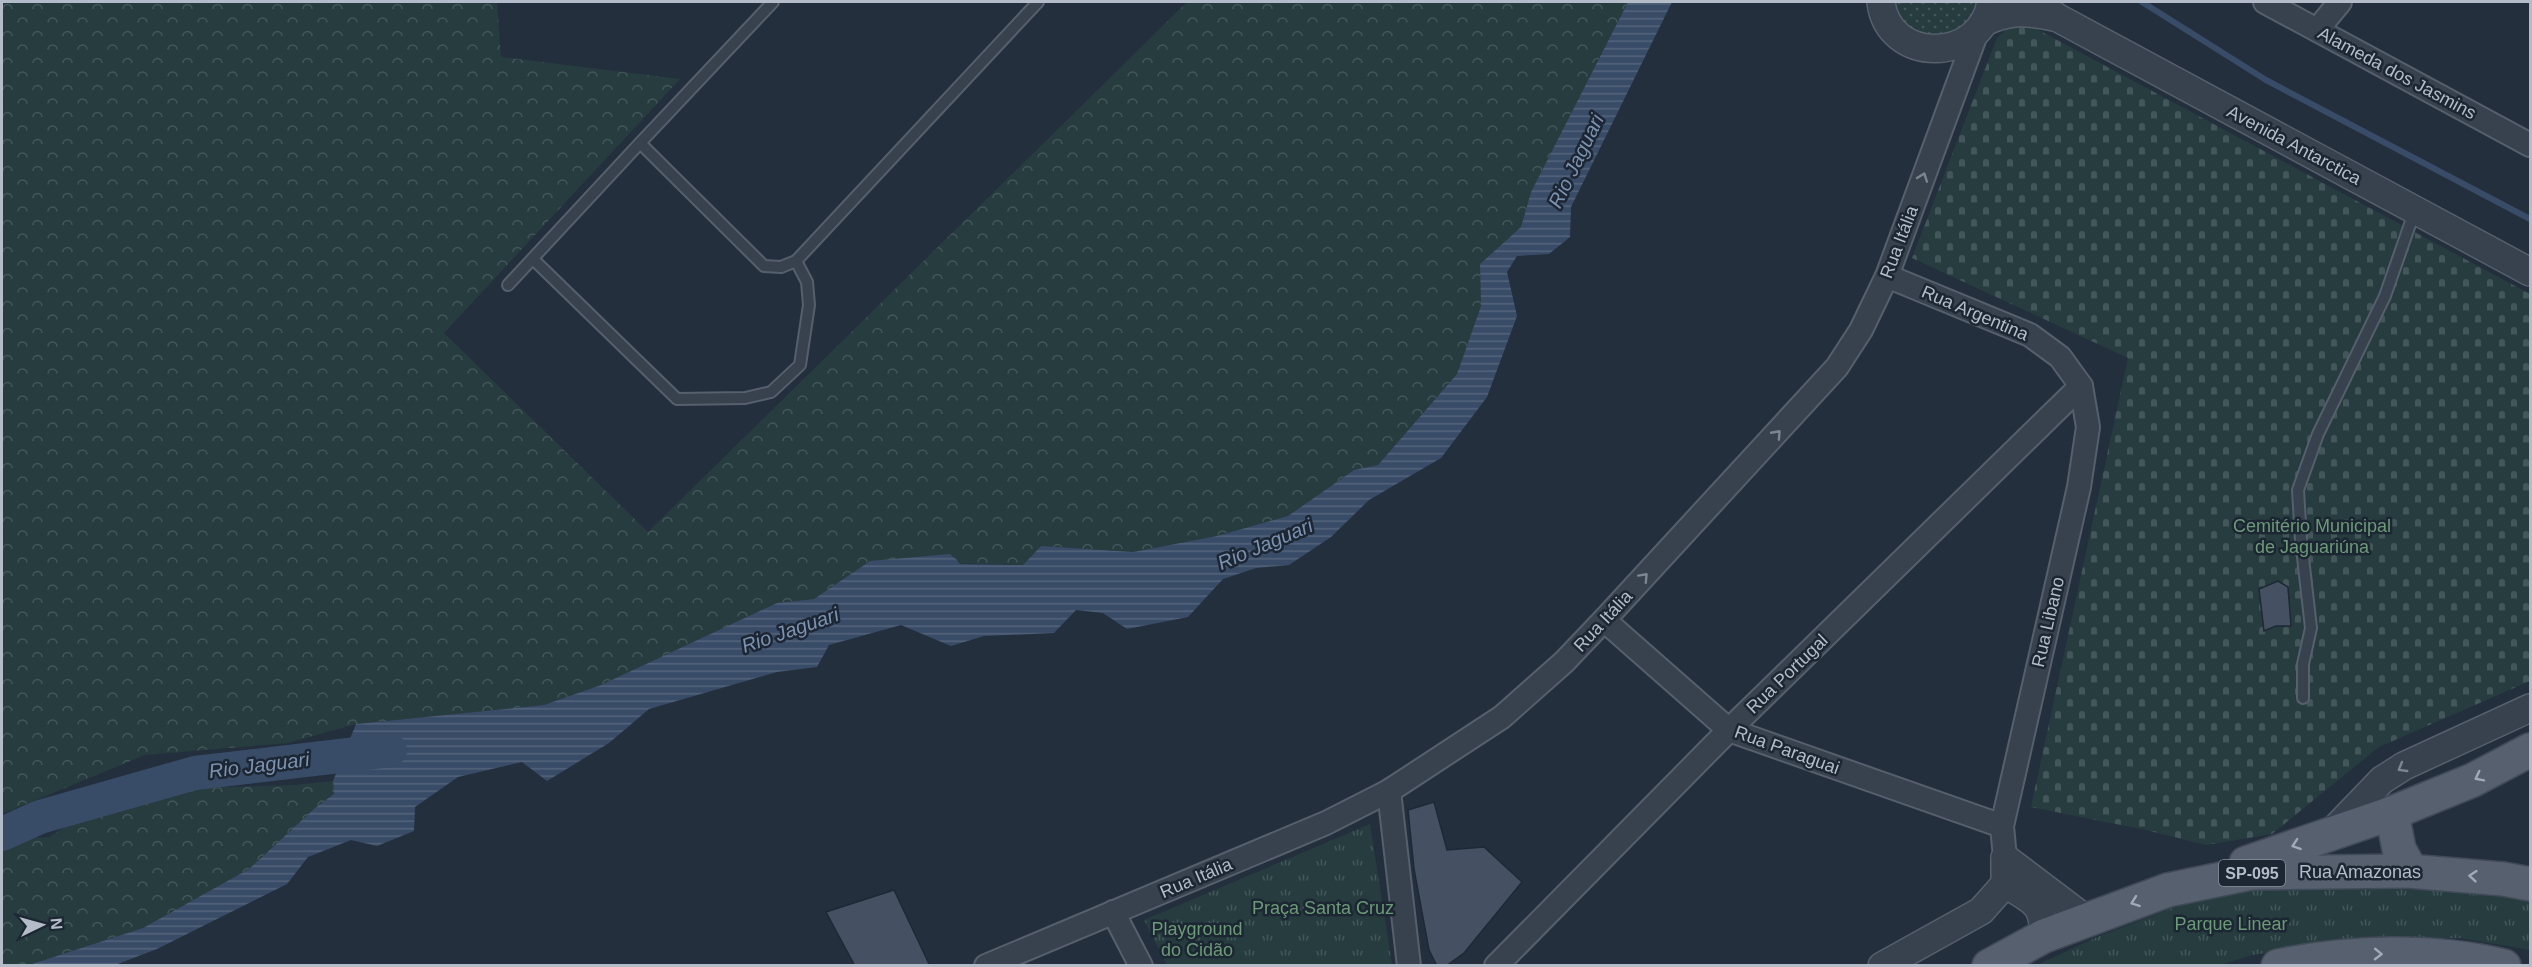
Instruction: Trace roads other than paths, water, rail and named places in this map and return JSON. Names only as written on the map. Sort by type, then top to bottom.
[{"type":"main road","name":"SP-095","points":[[2168,890],[2392,813],[2473,780],[2530,750]]},
{"type":"main road","points":[[2392,813],[2399,849],[2411,871]]},
{"type":"main road","name":"Rua Amazonas","points":[[1989,966],[2044,936],[2168,890],[2251,873],[2411,871],[2503,879],[2530,884]]},
{"type":"main road","points":[[2278,966],[2372,954],[2474,958],[2504,966]]},
{"type":"street","name":"Avenida Antarctica","points":[[1881,2],[1888,23],[1902,38],[1926,49],[1942,49],[1959,45],[1972,36],[1984,18],[2022,11],[2058,18]]},
{"type":"street","name":"Avenida Antarctica","points":[[2035,2],[2058,18],[2530,272]]},
{"type":"street","name":"Alameda dos Jasmins","points":[[2265,2],[2530,145]]},
{"type":"street","points":[[2317,30],[2340,2]]},
{"type":"street","name":"Rua Itália","points":[[986,966],[1326,823],[1389,791],[1502,717],[1564,662],[1837,368],[1861,330],[1887,276],[1984,18]]},
{"type":"street","name":"Rua Argentina","points":[[1887,276],[2030,335],[2060,357],[2081,386]]},
{"type":"street","name":"Rua Portugal","points":[[1496,966],[1729,730],[2081,386]]},
{"type":"street","name":"Rua Libano","points":[[2005,871],[2002,826],[2079,487],[2088,427],[2081,386]]},
{"type":"street","name":"Rua Paraguai","points":[[1604,620],[1729,730],[2002,826]]},
{"type":"street","points":[[2330,834],[2382,780],[2404,766],[2530,708]]},
{"type":"street","points":[[1389,791],[1409,966]]},
{"type":"street","points":[[2005,871],[2087,920]]},
{"type":"street","points":[[2005,871],[2043,914],[2044,936]]},
{"type":"street","points":[[1882,966],[1981,911],[2005,871]]},
{"type":"street","points":[[1113,912],[1141,966]]},
{"type":"lane","points":[[508,285],[534,260],[773,2]]},
{"type":"lane","points":[[640,143],[764,266],[781,267],[796,261],[1038,2]]},
{"type":"lane","points":[[2303,698],[2304,664],[2311,628],[2298,490],[2318,434],[2385,296],[2415,210]]},
{"type":"lane","points":[[534,260],[677,399],[745,398],[771,392],[800,365],[809,305],[807,282],[796,261]]},
{"type":"water","points":[[1628,2],[1672,2],[1571,207],[1570,237],[1549,254],[1517,256],[1507,272],[1517,316],[1487,397],[1441,458],[1369,500],[1331,537],[1289,565],[1256,568],[1223,579],[1188,617],[1127,629],[1103,613],[1076,610],[1054,633],[984,636],[951,646],[901,625],[829,645],[817,667],[777,672],[649,709],[609,743],[547,781],[522,762],[458,777],[415,807],[414,831],[377,846],[351,840],[308,857],[287,884],[157,949],[115,965],[29,965],[143,928],[249,869],[315,808],[334,794],[333,781],[356,724],[544,705],[601,685],[777,603],[814,599],[870,561],[950,554],[960,564],[1023,565],[1041,546],[1133,552],[1217,536],[1288,516],[1354,470],[1378,465],[1457,374],[1481,306],[1480,264],[1521,227],[1531,192]]},
{"type":"waterway","points":[[2142,2],[2266,80],[2530,219]]},
{"type":"waterway","name":"Rio Jaguari","points":[[2,834],[40,817],[195,773],[390,750]]},
{"type":"park label","name":"Cemitério Municipal de Jaguariúna","points":[[2312,536]]},
{"type":"park label","name":"Praça Santa Cruz","points":[[1323,908]]},
{"type":"park label","name":"Parque Linear","points":[[2231,924]]},
{"type":"park label","name":"Playground do Cidão","points":[[1197,939]]}]
